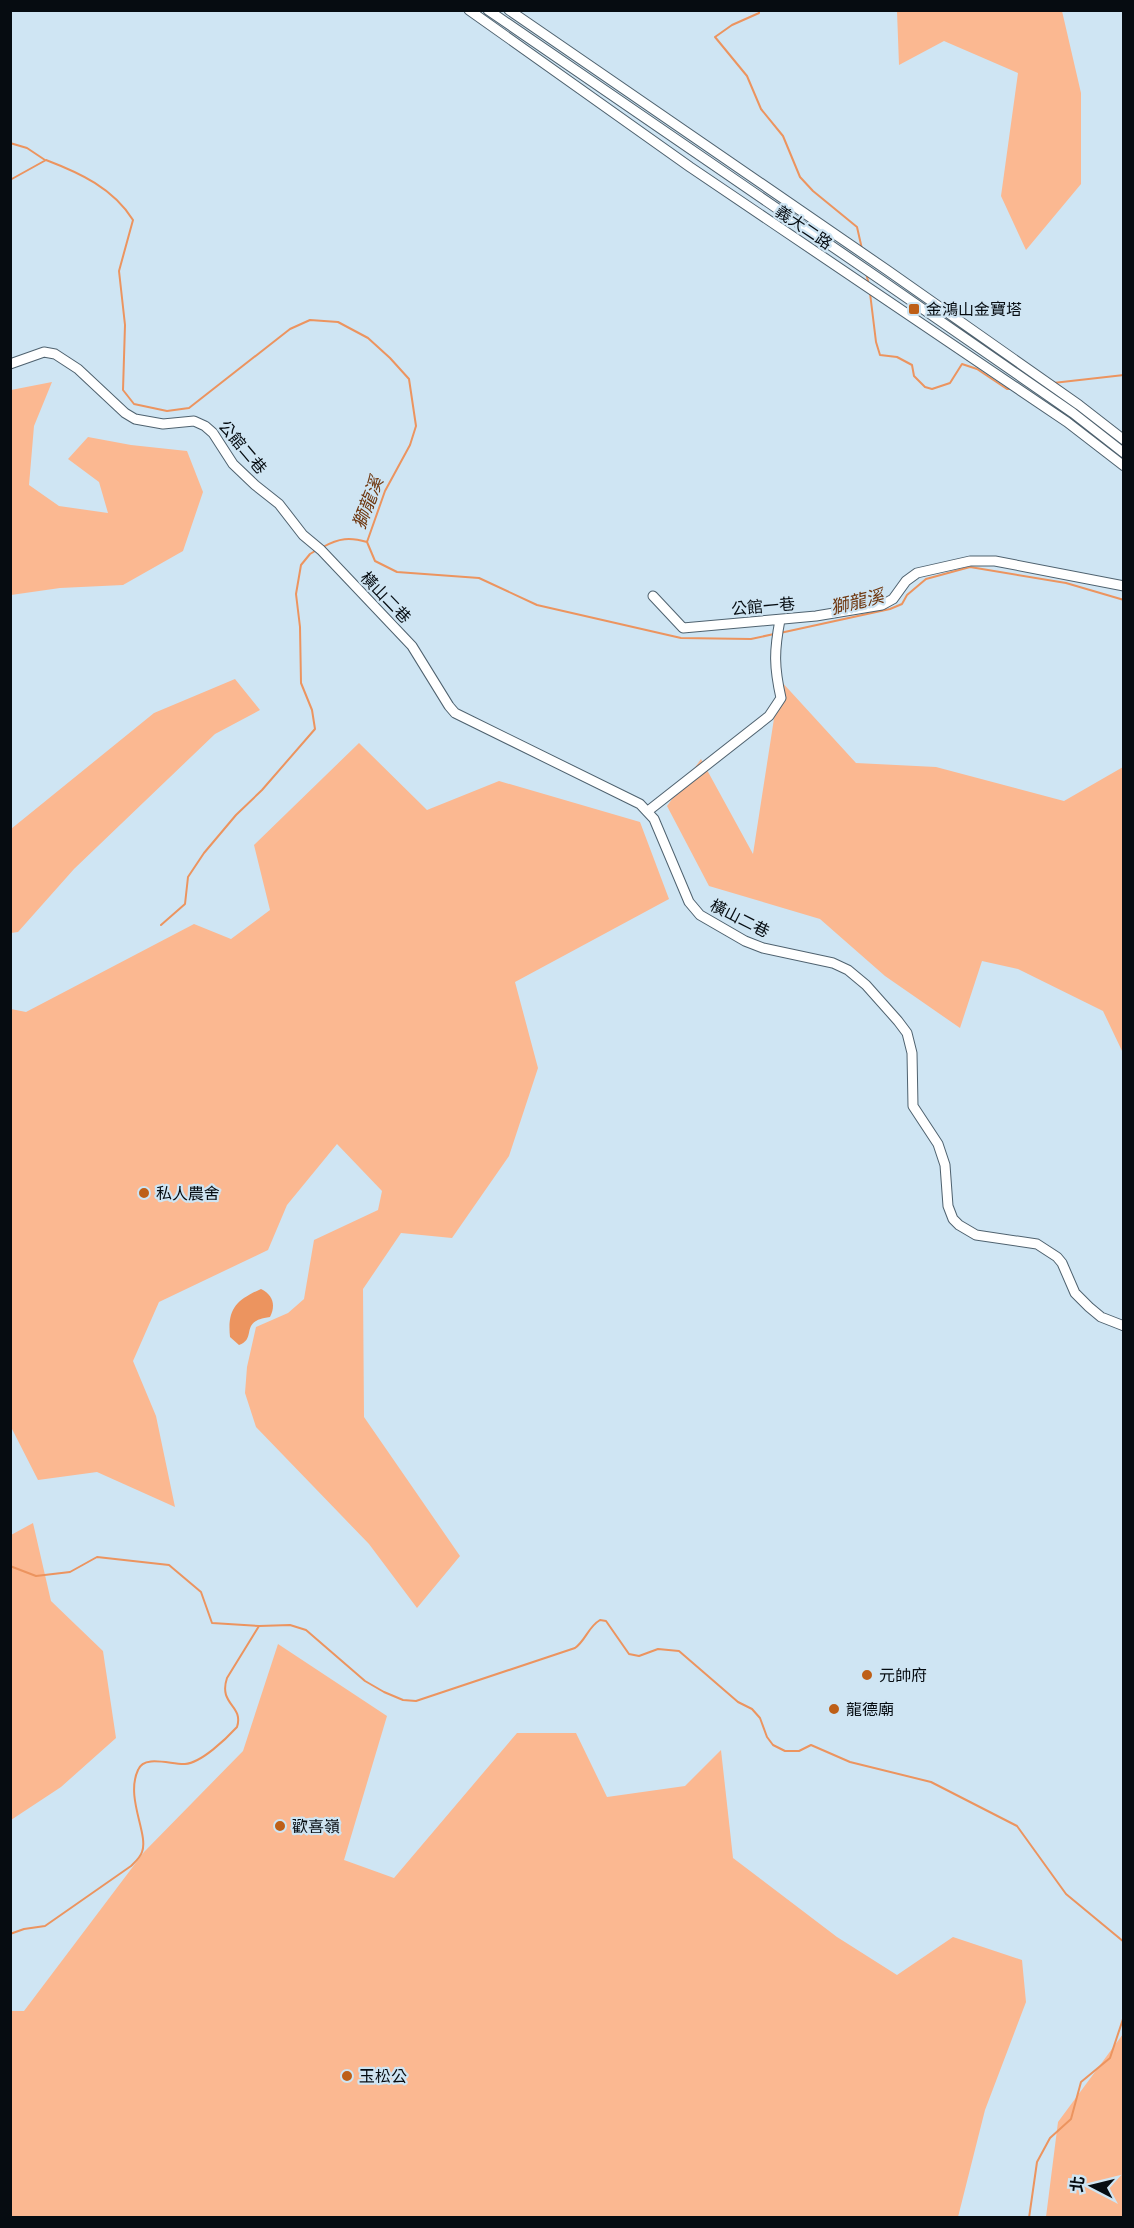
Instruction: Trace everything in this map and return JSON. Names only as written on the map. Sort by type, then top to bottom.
[{"type":"street","name":"義大二路","points":[[468,10],[690,167],[1067,422],[1124,466]]},
{"type":"street","name":"義大二路","points":[[488,10],[884,282],[1073,414],[1124,453]]},
{"type":"street","name":"義大二路","points":[[509,10],[887,270],[1079,405],[1124,440]]},
{"type":"street","name":"公館二巷","points":[[10,364],[44,352],[55,354],[67,361],[135,418],[163,424],[194,421],[205,426],[213,433],[233,464],[279,504],[303,534],[318,547]]},
{"type":"street","name":"橫山二巷","points":[[318,547],[412,646],[455,713],[640,804],[648,811],[654,819],[689,902],[700,915],[763,948],[833,963],[848,970],[866,986],[907,1033],[912,1053],[913,1106],[939,1144],[945,1165],[948,1206],[953,1219],[976,1234],[1037,1244],[1062,1263],[1075,1293],[1089,1308],[1101,1317],[1124,1326]]},
{"type":"street","name":"公館一巷","points":[[653,596],[683,628],[779,624],[882,605],[893,599],[906,581],[917,573],[970,561],[995,561],[1124,586]]},
{"type":"street","points":[[648,811],[769,716],[781,698],[775,671],[779,624]]},
{"type":"shaded area","points":[[897,11],[1062,11],[1081,93],[1081,184],[1026,250],[1001,196],[1018,73],[944,41],[899,65]]},
{"type":"shaded area","points":[[52,382],[34,426],[29,485],[59,506],[108,513],[99,482],[68,459],[88,437],[131,445],[187,451],[203,492],[183,551],[123,585],[60,588],[11,595],[11,390]]},
{"type":"shaded area","points":[[235,679],[260,710],[215,734],[74,869],[18,932],[11,933],[11,829],[154,713]]},
{"type":"shaded area","points":[[780,680],[856,763],[936,767],[1064,801],[1123,767],[1123,1053],[1103,1011],[1018,969],[982,961],[960,1028],[885,976],[820,919],[709,886],[667,806],[701,759],[753,854]]},
{"type":"shaded area","points":[[359,743],[427,810],[499,781],[640,822],[669,899],[515,982],[538,1068],[509,1156],[452,1238],[401,1233],[363,1289],[364,1417],[460,1556],[417,1608],[369,1544],[256,1427],[245,1393],[247,1367],[256,1327],[288,1313],[304,1299],[314,1240],[378,1210],[382,1191],[337,1144],[287,1205],[268,1250],[159,1302],[133,1361],[156,1416],[175,1507],[97,1472],[38,1480],[11,1427],[11,1009],[26,1012],[194,924],[231,939],[270,910],[254,845]]},
{"type":"shaded area","points":[[261,1289],[271,1297],[272,1313],[270,1317],[254,1322],[247,1338],[239,1345],[230,1337],[232,1312],[240,1301]]},
{"type":"shaded area","points":[[33,1523],[51,1601],[103,1651],[116,1738],[61,1787],[11,1820],[11,1535]]},
{"type":"shaded area","points":[[278,1644],[387,1716],[344,1860],[394,1878],[517,1733],[576,1733],[607,1797],[685,1786],[721,1750],[733,1858],[837,1937],[897,1975],[953,1937],[1022,1960],[1026,2002],[985,2110],[958,2217],[11,2217],[11,2011],[24,2011],[144,1852],[243,1751]]},
{"type":"shaded area","points":[[1123,2034],[1123,2217],[1046,2217],[1058,2122]]},
{"type":"waterway","points":[[759,10],[759,13],[732,25],[715,37],[747,76],[761,109],[783,136],[800,177],[813,191],[857,227],[862,249]]},
{"type":"waterway","points":[[10,143],[27,148],[45,160]]},
{"type":"waterway","name":"獅龍溪","points":[[10,180],[46,160],[71,170],[106,190],[133,220],[119,271],[125,325],[123,390],[134,404],[167,411],[189,408],[290,329],[310,320],[338,322],[368,338],[390,358],[409,379],[416,426],[410,445],[385,491],[367,542],[375,561],[397,572],[479,578],[537,605],[681,638],[751,639],[774,634]]},
{"type":"waterway","points":[[866,273],[869,285]]},
{"type":"waterway","points":[[870,293],[876,342],[880,355],[897,357],[912,365],[914,376],[925,387],[932,389],[950,383],[962,364],[977,369],[1007,389],[1012,389]]},
{"type":"waterway","points":[[1053,383],[1124,375]]},
{"type":"waterway","points":[[323,547],[345,539],[367,542]]},
{"type":"waterway","points":[[161,925],[185,904],[188,877],[204,853],[315,729],[312,710],[301,683],[300,627],[296,594],[301,565],[315,551]]},
{"type":"waterway","name":"獅龍溪","points":[[780,633],[890,609],[902,604],[907,595],[926,579],[970,567],[1066,583],[1124,600]]},
{"type":"waterway","points":[[10,1566],[36,1576],[70,1572],[97,1557],[169,1565],[201,1592],[212,1623],[290,1625],[306,1630],[365,1681],[403,1700],[416,1701],[575,1648],[596,1623],[600,1620],[606,1621],[629,1654],[639,1656],[658,1649],[679,1651],[738,1702],[752,1709],[760,1718],[767,1737],[773,1745],[785,1751],[799,1751],[811,1745],[850,1762],[931,1782],[1017,1826],[1066,1894],[1124,1942]]},
{"type":"waterway","points":[[10,1934],[45,1926],[139,1858],[143,1844],[134,1792],[138,1770],[141,1765],[152,1761],[191,1763],[213,1750],[237,1727],[237,1714],[228,1700],[225,1687],[227,1678],[259,1626]]},
{"type":"waterway","points":[[1029,2218],[1037,2162],[1050,2138],[1071,2119],[1081,2082],[1110,2058],[1124,2016]]},
{"type":"place","name":"金鴻山金寶塔","points":[[914,309]]},
{"type":"place","name":"私人農舍","points":[[144,1193]]},
{"type":"place","name":"元帥府","points":[[867,1675]]},
{"type":"place","name":"龍德廟","points":[[834,1709]]},
{"type":"place","name":"歡喜嶺","points":[[280,1826]]},
{"type":"place","name":"玉松公","points":[[347,2076]]}]
